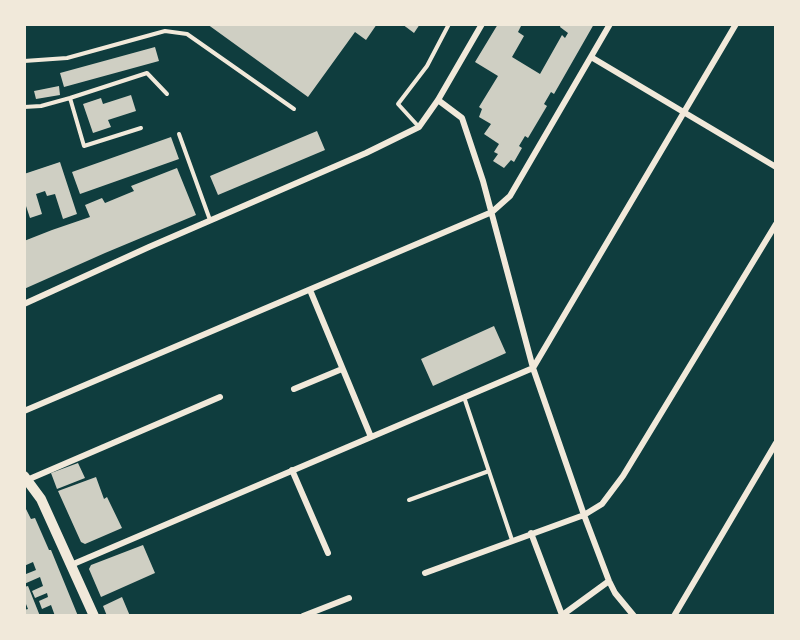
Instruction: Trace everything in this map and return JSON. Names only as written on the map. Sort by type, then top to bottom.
[{"type":"main road","points":[[26,478],[41,499],[94,616]]},
{"type":"street","points":[[24,304],[420,127],[482,24]]},
{"type":"street","points":[[24,411],[492,212],[510,196],[610,24]]},
{"type":"street","points":[[71,565],[533,368],[736,24]]},
{"type":"street","points":[[591,57],[776,167]]},
{"type":"street","points":[[438,100],[462,118],[492,212],[533,368],[609,581],[615,593],[634,616]]},
{"type":"street","points":[[425,573],[584,515],[602,504],[623,476],[776,224]]},
{"type":"street","points":[[310,290],[371,437]]},
{"type":"street","points":[[294,389],[342,369]]},
{"type":"street","points":[[26,478],[220,397]]},
{"type":"street","points":[[674,616],[776,442]]},
{"type":"street","points":[[292,470],[327,554]]},
{"type":"street","points":[[531,533],[562,616],[609,581]]},
{"type":"street","points":[[303,616],[349,598]]},
{"type":"lane","points":[[420,127],[398,104],[427,66],[449,24]]},
{"type":"lane","points":[[24,61],[67,58],[165,31],[187,34],[294,109]]},
{"type":"lane","points":[[24,107],[41,106],[70,98],[147,73],[167,94]]},
{"type":"lane","points":[[70,98],[84,146],[141,128]]},
{"type":"lane","points":[[179,134],[210,220]]},
{"type":"lane","points":[[464,397],[512,540]]},
{"type":"lane","points":[[409,500],[489,471]]},
{"type":"building","points":[[207,24],[377,24],[366,40],[355,32],[308,97]]},
{"type":"building","points":[[402,24],[420,24],[414,33]]},
{"type":"building","points":[[498,24],[522,24],[518,32],[524,36],[512,57],[540,74],[562,35],[565,38],[568,33],[560,27],[561,24],[594,24],[554,94],[551,92],[544,104],[547,106],[528,138],[525,136],[519,146],[522,148],[514,162],[511,160],[504,168],[493,161],[498,154],[494,152],[499,144],[484,134],[491,124],[479,117],[482,109],[479,107],[498,76],[475,62]]},
{"type":"building","points":[[155,47],[159,61],[64,87],[60,73]]},
{"type":"building","points":[[59,86],[60,95],[36,99],[34,91]]},
{"type":"building","points":[[131,95],[136,111],[108,120],[111,127],[93,133],[83,104],[101,98],[103,104]]},
{"type":"building","points":[[317,131],[325,150],[218,195],[210,176]]},
{"type":"building","points":[[171,137],[179,159],[80,194],[72,172]]},
{"type":"building","points":[[60,162],[77,214],[63,219],[55,194],[47,196],[45,191],[36,194],[42,214],[30,218],[24,200],[24,174]]},
{"type":"building","points":[[177,168],[196,215],[24,289],[24,241],[90,217],[85,205],[102,198],[105,203],[134,191],[131,186]]},
{"type":"building","points":[[494,326],[506,353],[433,386],[421,359]]},
{"type":"building","points":[[78,463],[85,478],[57,489],[51,473]]},
{"type":"building","points":[[96,477],[104,499],[107,497],[122,528],[85,544],[81,542],[58,491]]},
{"type":"building","points":[[24,505],[31,519],[35,518],[51,550],[78,616],[55,616],[51,605],[42,609],[39,601],[48,597],[47,593],[35,598],[32,591],[43,586],[40,577],[24,584],[26,574],[36,570],[33,562],[24,566],[24,551],[26,550]]},
{"type":"building","points":[[143,545],[155,573],[101,597],[89,569],[91,565]]},
{"type":"building","points":[[28,586],[40,616],[24,616],[24,610],[28,609],[24,599],[24,587]]},
{"type":"building","points":[[122,597],[130,616],[107,616],[103,606]]}]
